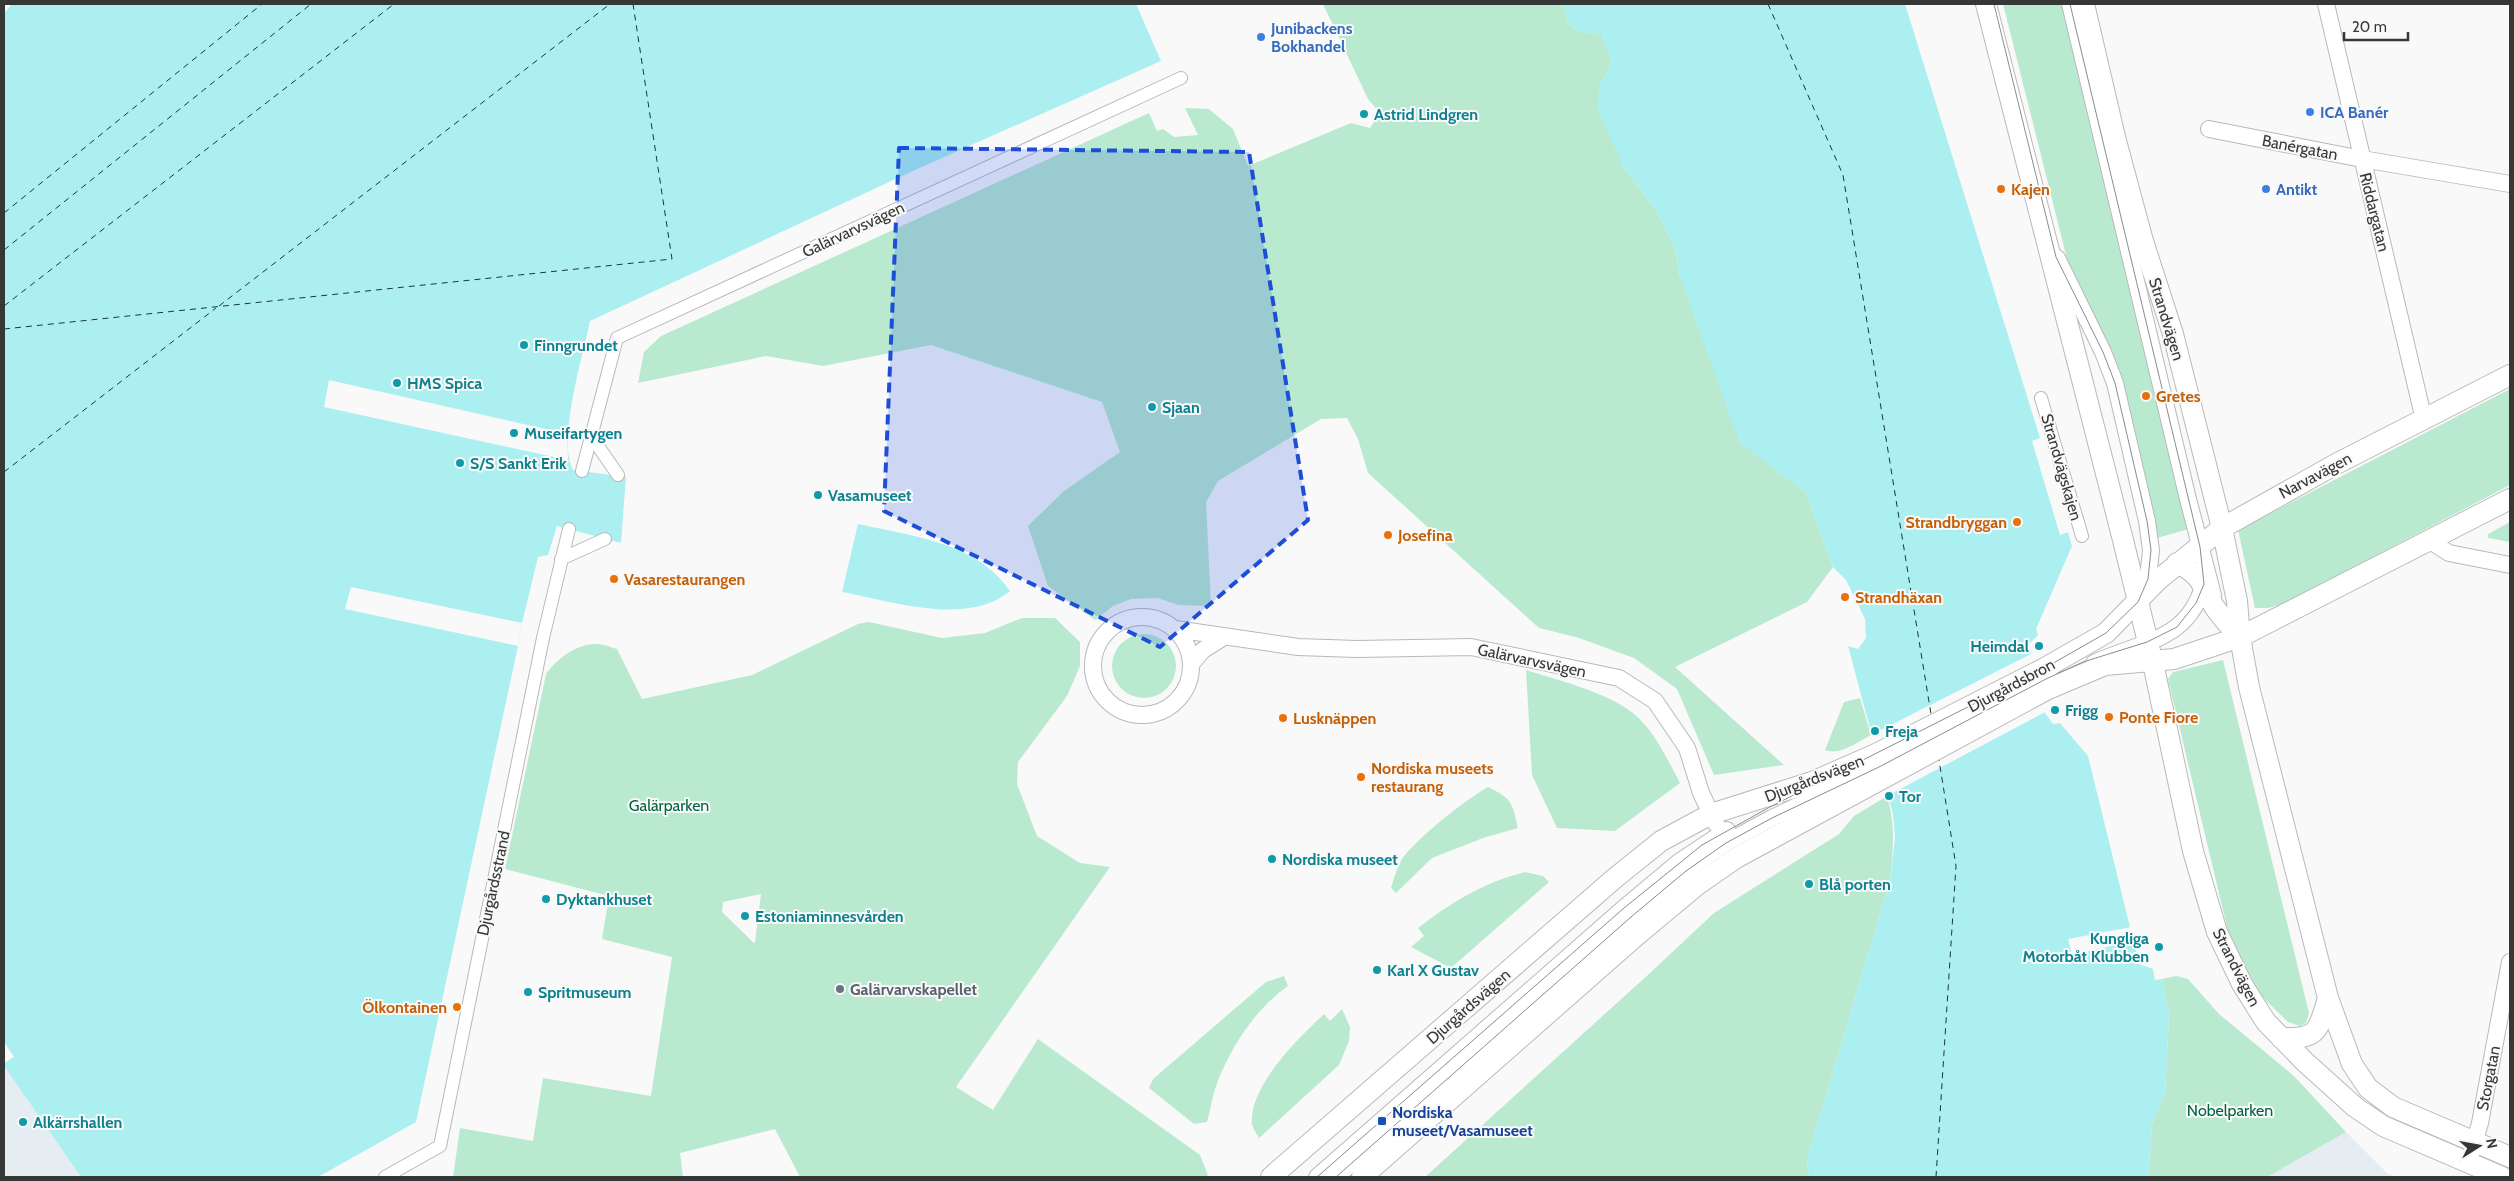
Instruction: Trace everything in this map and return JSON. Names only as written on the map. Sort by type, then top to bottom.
[{"type":"street","name":"Strandvägen","points":[[1986,4],[2153,662],[2193,851],[2217,932],[2242,984],[2266,1022],[2355,1107],[2383,1126],[2502,1177]]},
{"type":"street","points":[[1994,4],[2056,257],[2103,352],[2115,384],[2147,521],[2151,550],[2148,579],[2138,602]]},
{"type":"street","name":"Strandvägen","points":[[2070,4],[2200,547],[2205,577],[2218,612],[2240,637]]},
{"type":"street","name":"Strandvägen","points":[[2084,4],[2130,194],[2173,334],[2222,528],[2237,601],[2240,637],[2250,687],[2328,998],[2352,1064],[2368,1088],[2393,1107],[2510,1157]]},
{"type":"street","name":"Riddargatan","points":[[2326,4],[2424,420]]},
{"type":"street","name":"Galärvarvsvägen","points":[[582,471],[618,338],[1181,78]]},
{"type":"street","name":"Banérgatan","points":[[2209,129],[2362,159],[2510,184]]},
{"type":"street","name":"Narvavägen","points":[[2138,602],[2177,563],[2222,528],[2336,464],[2510,375]]},
{"type":"street","name":"Strandvägskajen","points":[[2041,398],[2082,536]]},
{"type":"street","points":[[591,436],[618,475]]},
{"type":"street","points":[[2153,662],[2174,659],[2212,648],[2240,637],[2510,499]]},
{"type":"street","name":"Djurgårdsstrand","points":[[385,1177],[440,1146],[542,638],[569,528]]},
{"type":"street","points":[[561,559],[605,539]]},
{"type":"street","points":[[2430,541],[2449,553],[2510,565]]},
{"type":"street","name":"Strandvägen","points":[[2177,563],[2205,577]]},
{"type":"street","points":[[2096,665],[2179,627],[2194,611],[2205,577]]},
{"type":"street","name":"Djurgårdsbron","points":[[1879,766],[2046,679],[2106,633],[2138,602]]},
{"type":"street","name":"Galärvarvsvägen","points":[[1134,617],[1150,617],[1164,622],[1174,629],[1189,650],[1192,663],[1190,680],[1183,696],[1171,707],[1156,714],[1140,716],[1123,712],[1109,704],[1099,691],[1094,676],[1093,660],[1098,644],[1107,632],[1119,622],[1134,617]]},
{"type":"street","name":"Galärvarvsvägen","points":[[1174,629],[1298,647],[1357,649],[1471,647],[1620,678],[1655,701],[1687,748],[1701,793],[1728,845]]},
{"type":"street","points":[[1192,663],[1203,650],[1224,637]]},
{"type":"street","name":"Djurgårdsbron","points":[[2046,679],[2096,665],[2124,662],[2153,662]]},
{"type":"street","name":"Djurgårdsvägen","points":[[1271,1177],[1615,878],[1661,841],[1711,814],[1812,782],[1879,766]]},
{"type":"street","name":"Djurgårdsvägen","points":[[1336,1177],[1631,916],[1686,871],[1728,845],[1879,766]]},
{"type":"street","name":"Djurgårdsvägen","points":[[1317,1177],[1679,862],[1728,845],[1879,766]]},
{"type":"street","name":"Djurgårdsvägen","points":[[1362,1177],[1697,885],[1728,845]]},
{"type":"street","name":"Storgatan","points":[[2468,1164],[2475,1142],[2510,962]]},
{"type":"street","points":[[2281,1038],[2304,1039],[2319,1029],[2328,998]]},
{"type":"highlighted area","points":[[899,148],[1249,152],[1308,520],[1160,647],[884,511]]},
{"type":"shaded area","name":"Alkärrshallen","points":[[4,1066],[81,1177],[4,1177]]},
{"type":"shaded area","points":[[2346,1132],[2388,1174],[2397,1177],[2267,1177]]},
{"type":"green space","points":[[1323,4],[1563,4],[1568,22],[1578,32],[1601,33],[1612,62],[1599,86],[1622,165],[1654,207],[1675,248],[1680,277],[1777,470],[1806,493],[1833,567],[1807,602],[1675,667],[1784,765],[1714,775],[1677,689],[1634,658],[1579,638],[1539,628],[1368,473],[1358,439],[1347,418],[1321,419],[1218,481],[1206,502],[1211,606],[1178,605],[1158,598],[1131,599],[1113,606],[1095,620],[1048,586],[1028,526],[1064,491],[1120,452],[1102,402],[931,345],[823,366],[766,356],[638,383],[644,352],[661,336],[1149,113],[1157,131],[1163,129],[1174,137],[1198,135],[1185,108],[1209,109],[1233,129],[1248,166],[1351,123],[1370,128],[1380,113],[1368,99]]},
{"type":"green space","points":[[2003,4],[2063,4],[2189,529],[2157,538],[2123,390],[2069,267]]},
{"type":"green space","points":[[2510,389],[2510,485],[2283,604],[2268,608],[2255,608],[2238,530]]},
{"type":"green space","points":[[2510,522],[2510,542],[2488,538],[2488,534]]},
{"type":"green space","name":"Galärparken","points":[[1022,618],[1055,618],[1080,642],[1080,666],[1067,696],[1018,762],[1017,784],[1037,836],[1080,863],[1110,867],[956,1087],[993,1110],[1038,1039],[1200,1155],[1208,1175],[1205,1177],[800,1177],[775,1129],[680,1153],[683,1177],[453,1177],[460,1128],[533,1141],[543,1078],[651,1096],[672,957],[602,939],[609,896],[505,869],[546,674],[556,663],[575,649],[590,644],[602,644],[617,649],[642,699],[752,675],[858,624],[869,622],[942,638],[985,633]],"holes":[[[761,894],[755,942],[722,912],[723,902]]]},
{"type":"green space","points":[[1138,634],[1150,634],[1167,643],[1174,654],[1176,666],[1174,678],[1167,689],[1150,698],[1138,698],[1126,693],[1117,684],[1112,672],[1112,660],[1117,648],[1126,639]]},
{"type":"green space","points":[[2223,660],[2309,1013],[2306,1023],[2300,1026],[2288,1022],[2251,986],[2231,944],[2168,679],[2173,672]]},
{"type":"green space","points":[[1526,670],[1596,693],[1633,713],[1648,728],[1680,783],[1615,831],[1557,828],[1532,775]]},
{"type":"green space","points":[[1860,698],[1871,735],[1842,750],[1825,750],[1844,702]]},
{"type":"green space","points":[[1488,787],[1502,795],[1510,803],[1518,828],[1483,838],[1432,858],[1396,893],[1391,888],[1400,862],[1409,850],[1442,820]]},
{"type":"green space","points":[[1887,796],[1893,828],[1890,881],[1810,1149],[1807,1164],[1809,1177],[1425,1177],[1714,913],[1839,834],[1854,816]]},
{"type":"green space","points":[[1525,872],[1543,876],[1549,882],[1451,968],[1411,947],[1424,936],[1418,928],[1443,910],[1468,894],[1509,876]]},
{"type":"green space","points":[[1284,976],[1288,986],[1256,1015],[1239,1039],[1225,1065],[1217,1083],[1207,1122],[1194,1124],[1149,1088],[1153,1079],[1266,982]]},
{"type":"green space","name":"Nobelparken","points":[[2176,976],[2188,979],[2219,1014],[2294,1076],[2346,1132],[2267,1177],[2148,1177],[2152,1124],[2165,1094],[2169,1015],[2162,979]]},
{"type":"green space","points":[[1342,1009],[1350,1027],[1349,1041],[1339,1065],[1259,1138],[1252,1124],[1253,1109],[1258,1094],[1267,1079],[1301,1036],[1324,1014],[1330,1021]]},
{"type":"water","points":[[12,4],[1136,4],[1161,61],[915,170],[590,321],[573,397],[568,439],[569,457],[573,470],[626,477],[621,543],[557,526],[548,555],[538,557],[522,623],[416,1122],[318,1177],[81,1177],[4,1066],[4,1063],[14,1057],[4,1042],[4,13]]},
{"type":"water","points":[[1563,4],[1905,4],[2040,438],[2032,441],[2060,535],[2068,532],[2072,546],[2036,629],[2038,635],[2029,644],[2045,713],[2053,724],[2060,723],[2088,756],[2139,964],[2153,969],[2155,980],[2162,979],[2169,1015],[2165,1094],[2152,1124],[2148,1177],[1809,1177],[1807,1164],[1810,1149],[1890,881],[1895,838],[1893,814],[1848,646],[1858,649],[1866,638],[1865,619],[1846,580],[1833,567],[1806,493],[1740,443],[1680,277],[1675,248],[1654,207],[1622,165],[1598,109],[1599,86],[1612,62],[1601,34],[1578,32],[1568,22]]},
{"type":"water","points":[[858,524],[921,538],[961,551],[980,562],[996,575],[1010,591],[992,602],[972,608],[951,610],[905,605],[842,592]]},
{"type":"pier","points":[[329,380],[567,434],[568,460],[324,407]]},
{"type":"pier","points":[[351,587],[522,623],[518,646],[345,609]]},
{"type":"pier","points":[[2033,653],[2047,711],[1887,796],[1871,735]]},
{"type":"pier","points":[[2131,927],[2133,937],[2120,940],[2120,944],[2072,955],[2068,939]]},
{"type":"ferry route","points":[[4,213],[262,4]]},
{"type":"ferry route","points":[[4,250],[311,4]]},
{"type":"ferry route","points":[[4,306],[394,4]]},
{"type":"ferry route","points":[[219,306],[610,4]]},
{"type":"ferry route","points":[[4,329],[672,259],[633,4]]},
{"type":"ferry route","points":[[1768,4],[1843,175],[1931,714]]},
{"type":"ferry route","points":[[4,472],[216,308]]},
{"type":"ferry route","points":[[1936,1177],[1956,866],[1939,760]]},
{"type":"tram line","points":[[1317,1177],[1624,908],[1702,845],[1768,808],[2043,669],[2106,633],[2138,602],[2148,579],[2151,550],[2147,521],[2115,383],[2103,352],[2056,257],[1994,4]]},
{"type":"tram line","points":[[1336,1177],[1631,917],[1686,871],[1726,843],[1772,818],[1879,767],[2046,679],[2083,662],[2147,642],[2177,627],[2196,603],[2204,584],[2200,547],[2070,4]]},
{"type":"place","name":"Junibackens Bokhandel","points":[[1261,37]]},
{"type":"place","name":"ICA Banér","points":[[2310,112]]},
{"type":"place","name":"Astrid Lindgren","points":[[1364,114]]},
{"type":"place","name":"Kajen","points":[[2001,189]]},
{"type":"place","name":"Antikt","points":[[2266,189]]},
{"type":"place","name":"Finngrundet","points":[[524,345]]},
{"type":"place","name":"HMS Spica","points":[[397,383]]},
{"type":"place","name":"Gretes","points":[[2146,396]]},
{"type":"place","name":"Sjaan","points":[[1152,407]]},
{"type":"place","name":"Museifartygen","points":[[514,433]]},
{"type":"place","name":"S/S Sankt Erik","points":[[460,463]]},
{"type":"place","name":"Vasamuseet","points":[[818,495]]},
{"type":"place","name":"Strandbryggan","points":[[2017,522]]},
{"type":"place","name":"Josefina","points":[[1388,535]]},
{"type":"place","name":"Vasarestaurangen","points":[[614,579]]},
{"type":"place","name":"Strandhäxan","points":[[1845,597]]},
{"type":"place","name":"Heimdal","points":[[2039,646]]},
{"type":"place","name":"Frigg","points":[[2055,710]]},
{"type":"place","name":"Ponte Fiore","points":[[2109,717]]},
{"type":"place","name":"Lusknäppen","points":[[1283,718]]},
{"type":"place","name":"Freja","points":[[1875,731]]},
{"type":"place","name":"Nordiska museets restaurang","points":[[1361,777]]},
{"type":"place","name":"Tor","points":[[1889,796]]},
{"type":"place","name":"Nordiska museet","points":[[1272,859]]},
{"type":"place","name":"Blå porten","points":[[1809,884]]},
{"type":"place","name":"Dyktankhuset","points":[[546,899]]},
{"type":"place","name":"Estoniaminnesvården","points":[[745,916]]},
{"type":"place","name":"Kungliga Motorbåt Klubben","points":[[2159,947]]},
{"type":"place","name":"Karl X Gustav","points":[[1377,970]]},
{"type":"place","name":"Galärvarvskapellet","points":[[840,989]]},
{"type":"place","name":"Spritmuseum","points":[[528,992]]},
{"type":"place","name":"Ölkontainen","points":[[457,1007]]},
{"type":"place","name":"Nordiska museet/Vasamuseet","points":[[1382,1121]]},
{"type":"place","name":"Alkärrshallen","points":[[23,1122]]}]
